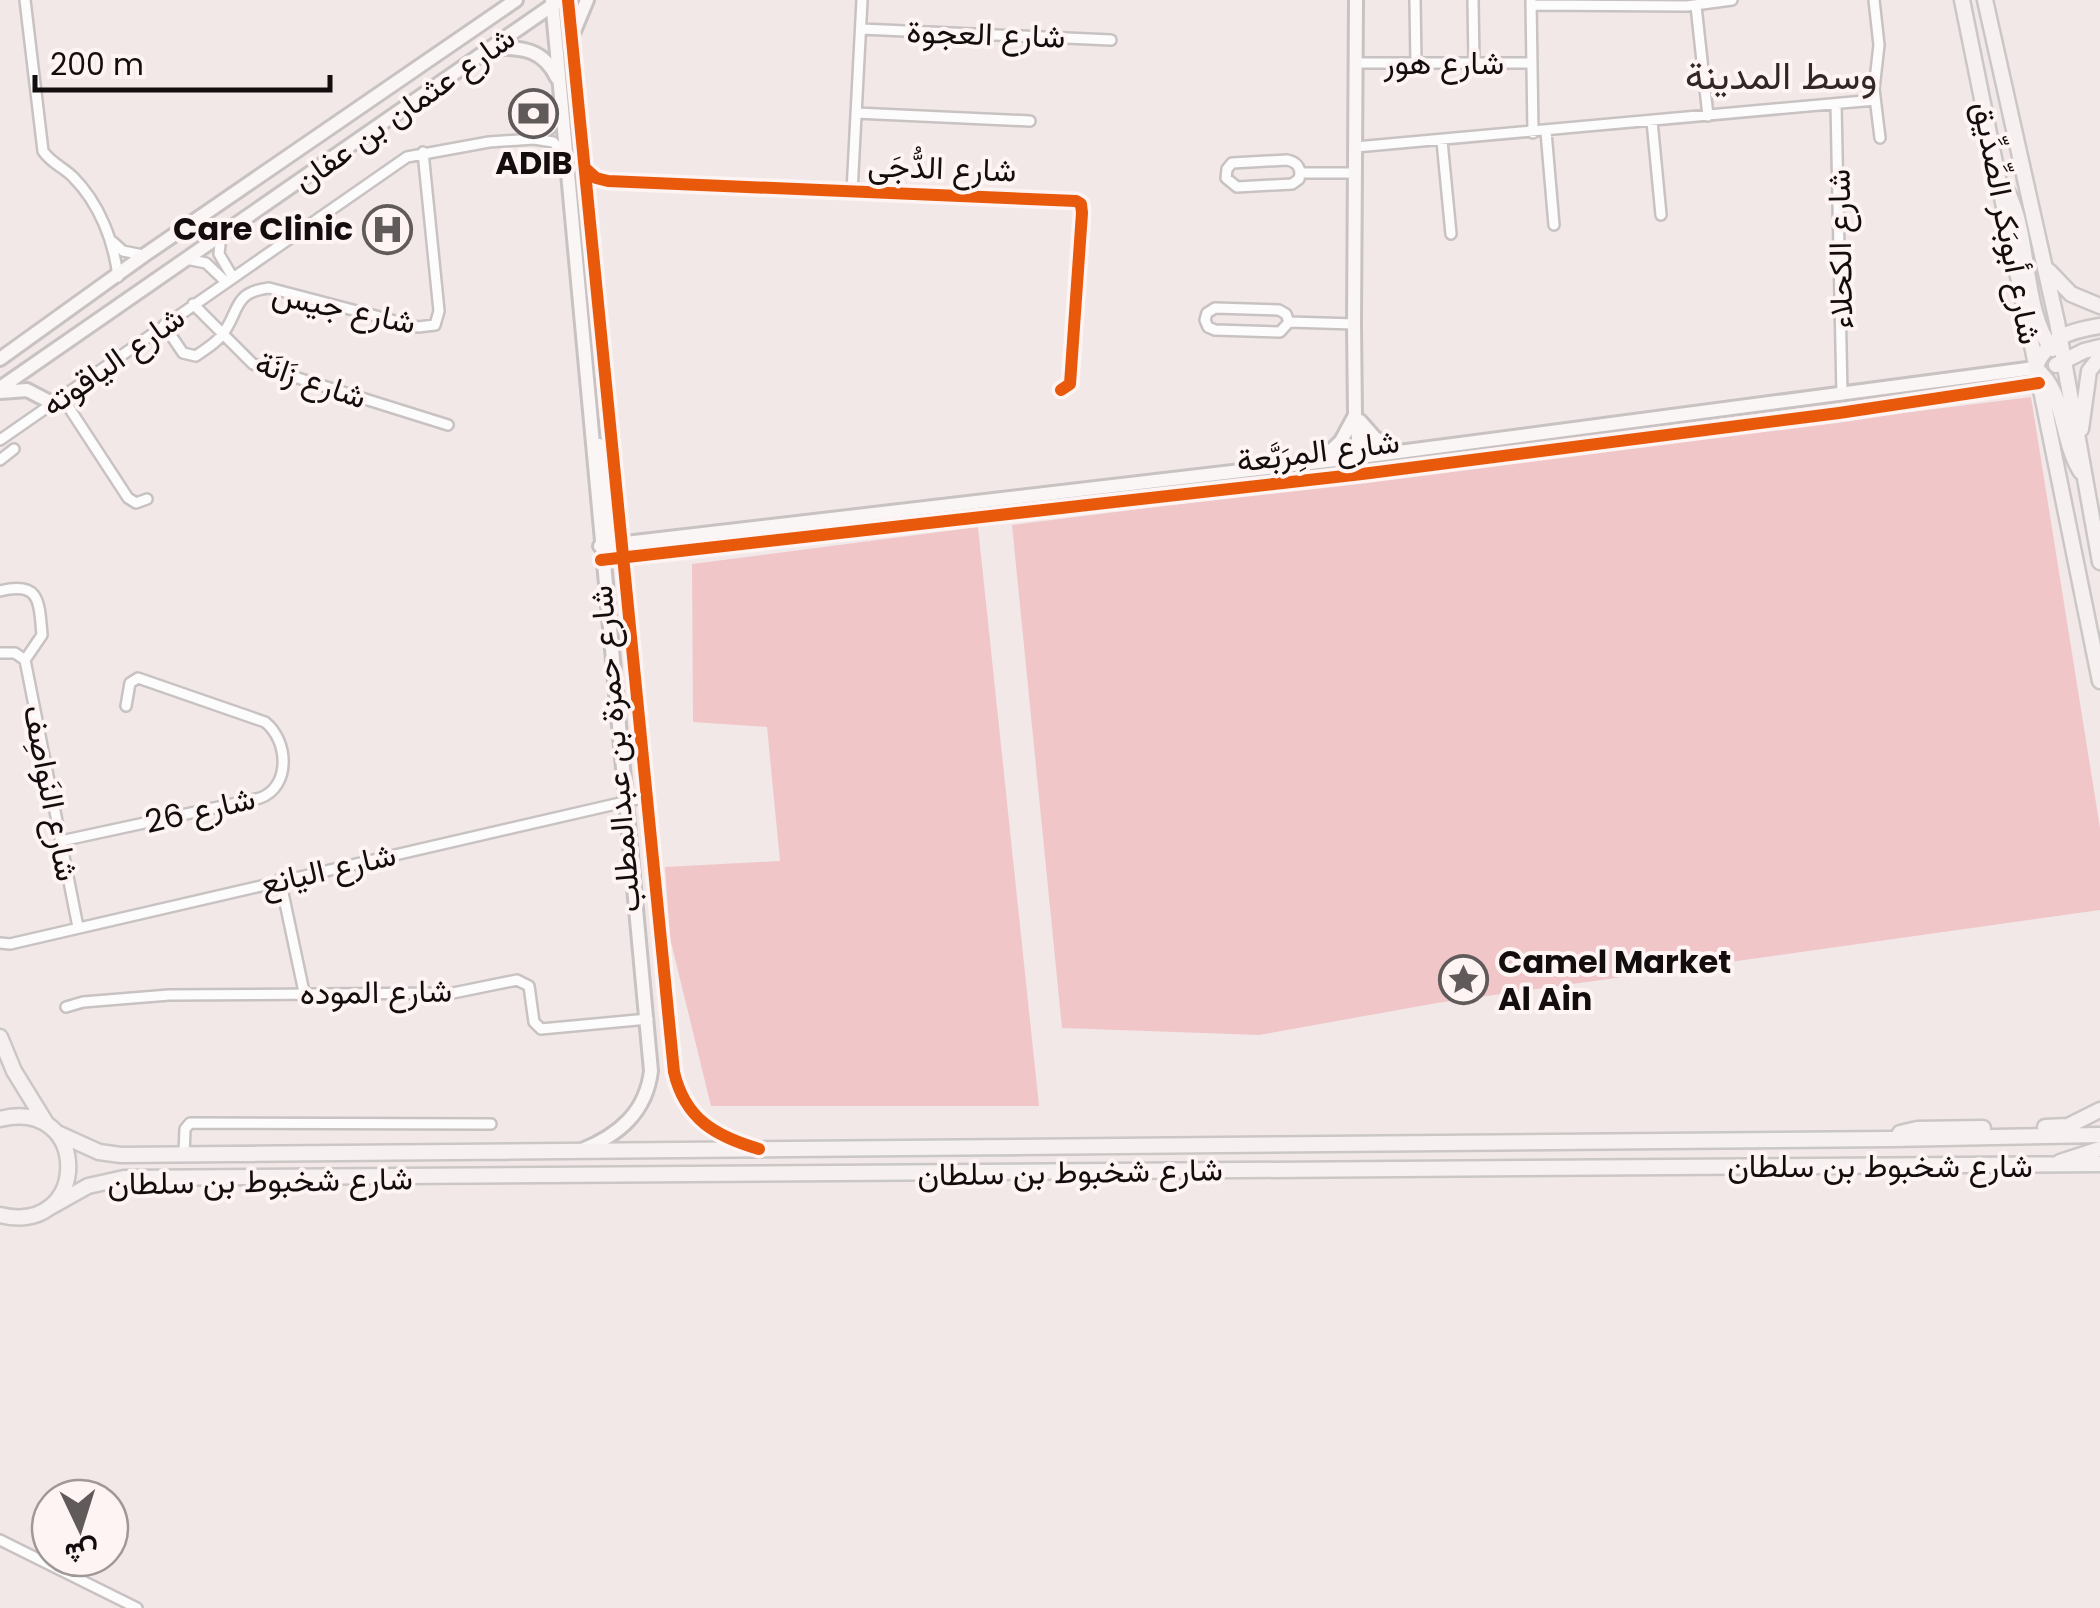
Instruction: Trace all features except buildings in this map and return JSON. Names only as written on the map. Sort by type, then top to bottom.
[{"type":"main road","name":"شارع أبوبَكر الصِّدِّيق","points":[[1962,0],[2100,681]]},
{"type":"main road","name":"شارع أبوبَكر الصِّدِّيق","points":[[1985,0],[2044,263],[2054,340],[2064,360],[2100,562]]},
{"type":"main road","points":[[2001,185],[2017,214],[2040,325],[2054,340]]},
{"type":"main road","points":[[2044,263],[2060,286],[2100,306]]},
{"type":"main road","points":[[2039,375],[2054,340],[2100,326]]},
{"type":"main road","points":[[2039,375],[2064,360],[2100,347]]},
{"type":"main road","points":[[2080,455],[2089,371],[2100,357]]},
{"type":"main road","points":[[2039,375],[2054,392],[2066,444],[2084,476]]},
{"type":"main road","points":[[0,1037],[14,1071],[66,1148],[70,1164],[68,1182],[47,1209],[14,1218],[0,1214]]},
{"type":"main road","points":[[1891,1140],[1918,1129],[2068,1126],[2100,1110]]},
{"type":"main road","name":"شارع شخبوط بن سلطان","points":[[0,1119],[31,1116],[99,1152],[184,1154],[2100,1135]]},
{"type":"main road","points":[[2054,1165],[2100,1149]]},
{"type":"main road","name":"شارع شخبوط بن سلطان","points":[[47,1209],[88,1186],[124,1178],[2100,1164]]},
{"type":"main road","points":[[2054,1165],[2100,1172]]},
{"type":"street","points":[[25,0],[43,151],[81,186],[95,206],[111,240],[118,277]]},
{"type":"street","name":"شارع عثمان بن عفان","points":[[0,360],[146,254],[516,0]]},
{"type":"street","points":[[573,33],[587,0]]},
{"type":"street","points":[[852,192],[862,0]]},
{"type":"street","points":[[1356,0],[1354,324],[1358,474]]},
{"type":"street","points":[[1415,0],[1416,63]]},
{"type":"street","points":[[1474,0],[1474,62]]},
{"type":"street","points":[[1533,133],[1531,3],[1696,6],[1732,0]]},
{"type":"street","points":[[1874,0],[1879,46],[1874,79],[1880,138]]},
{"type":"street","points":[[558,1],[559,83],[590,414],[605,475],[610,549]]},
{"type":"street","name":"شارع عثمان بن عفان","points":[[0,390],[558,1]]},
{"type":"street","name":"شارع حمزة بن عبدالمطلب","points":[[558,1],[573,33],[589,199],[610,549],[651,1070],[650,1083],[638,1109],[616,1134],[580,1150]]},
{"type":"street","points":[[1696,6],[1708,116]]},
{"type":"street","name":"شارع العجوة","points":[[860,29],[1111,40]]},
{"type":"street","points":[[492,48],[525,48],[549,63],[559,83]]},
{"type":"street","name":"شارع هور","points":[[1356,63],[1532,62]]},
{"type":"street","points":[[1356,148],[1875,100]]},
{"type":"street","name":"شارع الكحلاء","points":[[1836,104],[1842,394]]},
{"type":"street","points":[[534,139],[551,128],[562,112]]},
{"type":"street","points":[[856,113],[1030,121]]},
{"type":"street","points":[[1652,122],[1661,215]]},
{"type":"street","points":[[1546,132],[1554,225]]},
{"type":"street","points":[[534,139],[552,142],[566,154]]},
{"type":"street","name":"شارع الياقوته","points":[[0,440],[401,160],[423,152],[534,139]]},
{"type":"street","points":[[1442,141],[1451,234]]},
{"type":"street","name":"شارع جيس","points":[[222,335],[239,300],[248,293],[269,288],[418,327],[435,326],[439,311],[423,152]]},
{"type":"street","points":[[1287,160],[1296,164],[1300,173],[1292,184],[1237,187],[1228,183],[1226,173],[1236,162],[1287,160]]},
{"type":"street","name":"شارع الدُّجَى","points":[[586,169],[608,182],[1081,204],[1070,384],[1061,390]]},
{"type":"street","points":[[1300,173],[1356,174]]},
{"type":"street","points":[[589,199],[596,188],[608,182]]},
{"type":"street","points":[[221,235],[219,254],[228,278]]},
{"type":"street","points":[[111,240],[122,251],[146,254]]},
{"type":"street","name":"شارع الياقوته","points":[[186,259],[206,263],[228,278]]},
{"type":"street","name":"شارع زَانَة","points":[[193,304],[252,364],[448,425]]},
{"type":"street","points":[[1290,322],[1281,310],[1215,308],[1206,313],[1204,320],[1215,330],[1280,332],[1290,322],[1354,324]]},
{"type":"street","points":[[164,325],[183,354],[191,357],[222,335]]},
{"type":"street","name":"شارع المِرَبَّعة","points":[[610,549],[1842,394],[2039,375]]},
{"type":"street","name":"شارع المِرَبَّعة","points":[[610,549],[624,558],[1358,474],[1838,413],[2039,375]]},
{"type":"street","points":[[0,390],[27,390],[57,400],[128,498],[136,503],[146,499]]},
{"type":"street","points":[[1355,415],[1374,438],[1400,452]]},
{"type":"street","points":[[1319,461],[1341,441],[1355,415]]},
{"type":"street","points":[[0,460],[14,449]]},
{"type":"street","name":"شارع حمزة بن عبدالمطلب","points":[[610,549],[624,558],[678,1089],[697,1120],[710,1130],[760,1149]]},
{"type":"street","name":"شارع النَواصِف","points":[[0,592],[22,587],[37,599],[42,634],[26,660],[78,926]]},
{"type":"street","name":"شارع النَواصِف","points":[[0,653],[15,653],[26,660]]},
{"type":"street","name":"شارع 26","points":[[61,840],[260,798],[280,784],[279,744],[266,722],[138,678],[130,683],[126,706]]},
{"type":"street","name":"شارع اليانع","points":[[0,952],[5,943],[646,797]]},
{"type":"street","points":[[280,879],[304,992]]},
{"type":"street","name":"شارع الموده","points":[[66,1008],[84,1002],[152,996],[453,993],[522,980],[529,986],[534,1022],[541,1028],[648,1018]]},
{"type":"street","points":[[184,1154],[185,1129],[190,1122],[490,1124]]},
{"type":"street","points":[[0,1540],[136,1608]]},
{"type":"shaded area","points":[[2031,397],[2100,828],[2100,910],[1437,1003],[1259,1035],[1062,1028],[1012,525]]},
{"type":"shaded area","points":[[978,527],[1039,1106],[711,1106],[670,938],[665,867],[780,861],[767,727],[693,722],[692,564]]},
{"type":"cycle path","points":[[568,0],[674,1072],[694,1114],[716,1131],[759,1149]]},
{"type":"cycle path","points":[[586,169],[596,178],[608,181],[1076,201],[1081,204],[1082,213],[1070,384],[1061,390]]},
{"type":"cycle path","points":[[601,560],[1362,474],[1839,413],[2039,383]]},
{"type":"place","name":"ADIB","points":[[534,113]]},
{"type":"place","name":"Care Clinic","points":[[388,229]]},
{"type":"place","name":"Camel Market Al Ain","points":[[1463,980]]},
{"type":"district","name":"وسط المدينة","points":[[1781,76]]}]
